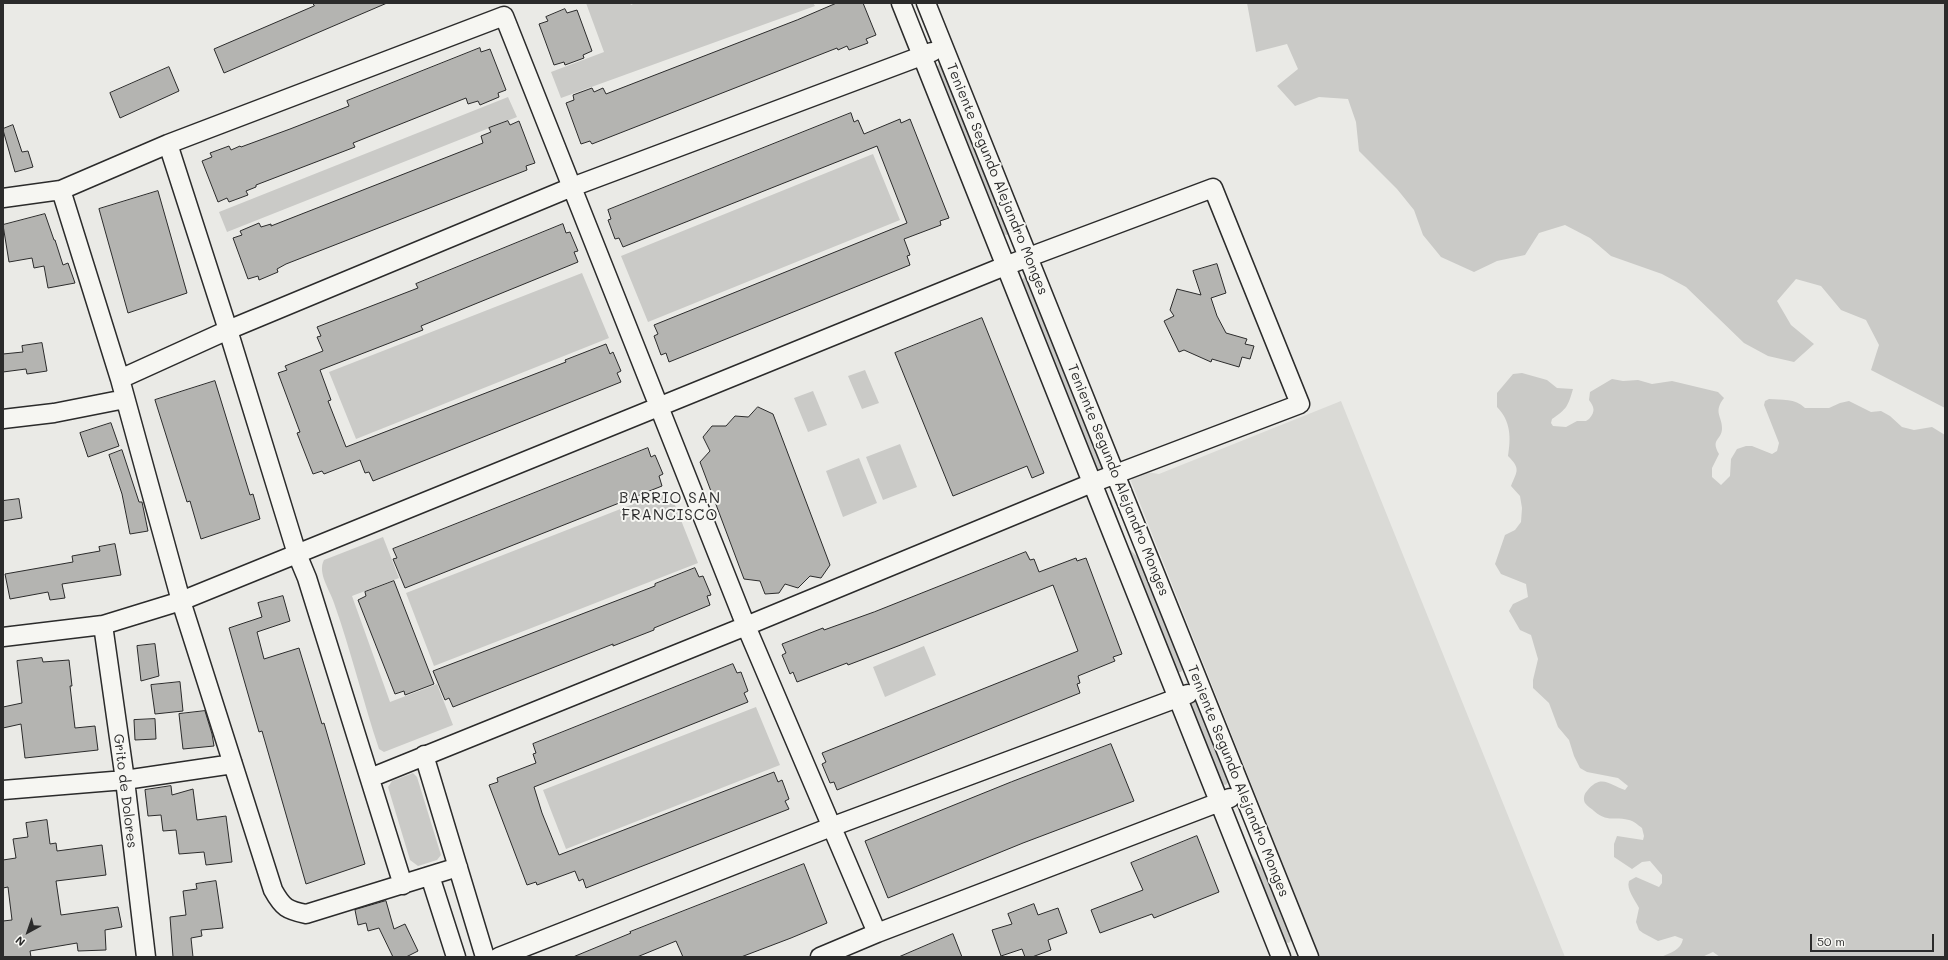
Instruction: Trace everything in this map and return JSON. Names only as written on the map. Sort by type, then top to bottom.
[{"type":"street","name":"Teniente Segundo Alejandro Monges","points":[[900,3],[1281,957]]},
{"type":"street","name":"Teniente Segundo Alejandro Monges","points":[[926,3],[1243,792],[1305,956]]},
{"type":"street","points":[[3,198],[61,190],[168,144],[504,16],[746,626],[877,933]]},
{"type":"street","points":[[120,379],[228,330],[572,187],[944,47]]},
{"type":"street","points":[[168,144],[228,330],[297,554],[307,578],[403,885]]},
{"type":"street","points":[[3,637],[102,625],[181,601],[1028,257],[1213,188],[1300,404],[1092,483],[746,626],[370,778]]},
{"type":"street","points":[[61,190],[120,379],[181,601],[274,890],[280,903],[290,911],[306,914],[458,867]]},
{"type":"street","points":[[3,419],[54,413],[125,399]]},
{"type":"street","name":"Grito de Dolores","points":[[102,625],[125,780],[146,957]]},
{"type":"street","points":[[499,957],[831,827],[1202,689]]},
{"type":"street","points":[[424,755],[485,957]]},
{"type":"street","points":[[3,790],[125,780],[233,764]]},
{"type":"street","points":[[820,957],[877,933],[1220,803],[1243,792]]},
{"type":"street","points":[[430,876],[456,957]]},
{"type":"shaded area","points":[[586,3],[630,3],[631,5],[635,3],[813,3],[815,6],[561,98],[551,72],[604,52]]},
{"type":"shaded area","points":[[1247,3],[1945,3],[1945,408],[1871,370],[1879,345],[1866,320],[1841,310],[1821,286],[1796,279],[1777,301],[1791,325],[1814,344],[1794,362],[1768,356],[1744,343],[1686,287],[1662,274],[1611,256],[1590,238],[1565,225],[1539,233],[1525,255],[1497,261],[1474,272],[1441,257],[1423,235],[1414,210],[1397,189],[1359,151],[1356,122],[1348,99],[1319,97],[1295,106],[1277,86],[1298,69],[1287,44],[1256,52]]},
{"type":"shaded area","points":[[939,64],[942,65],[1009,233],[1007,235],[1003,234],[936,68]]},
{"type":"shaded area","points":[[508,97],[517,117],[227,232],[219,212]]},
{"type":"shaded area","points":[[873,154],[900,220],[648,322],[621,256]]},
{"type":"shaded area","points":[[582,273],[609,338],[356,439],[329,372]]},
{"type":"shaded area","points":[[1025,277],[1027,278],[1103,466],[1102,470],[1097,470],[1095,468],[1021,280]]},
{"type":"shaded area","points":[[865,370],[879,403],[862,409],[848,376]]},
{"type":"shaded area","points":[[1522,373],[1547,380],[1557,388],[1573,389],[1566,407],[1552,419],[1551,423],[1553,426],[1566,427],[1577,421],[1586,421],[1589,419],[1593,414],[1594,409],[1589,400],[1590,392],[1612,379],[1623,381],[1638,380],[1652,384],[1672,381],[1718,392],[1724,398],[1719,407],[1722,432],[1716,442],[1719,454],[1712,468],[1712,477],[1721,485],[1730,476],[1731,459],[1737,449],[1752,446],[1772,454],[1777,451],[1779,443],[1764,405],[1765,401],[1769,399],[1793,401],[1805,408],[1829,408],[1849,401],[1871,412],[1881,411],[1890,416],[1902,427],[1914,430],[1932,427],[1945,435],[1945,957],[1720,957],[1713,952],[1702,957],[1661,957],[1678,948],[1683,939],[1675,936],[1658,941],[1639,930],[1636,922],[1639,908],[1630,891],[1628,884],[1629,881],[1636,877],[1659,887],[1662,883],[1662,875],[1650,861],[1642,862],[1632,869],[1614,857],[1614,844],[1617,836],[1643,840],[1644,836],[1642,828],[1636,823],[1624,819],[1603,817],[1587,805],[1584,800],[1586,792],[1592,786],[1601,781],[1610,783],[1625,790],[1628,786],[1618,778],[1587,772],[1580,768],[1569,740],[1558,727],[1549,703],[1533,688],[1533,680],[1538,659],[1531,635],[1520,630],[1509,611],[1513,604],[1528,597],[1526,584],[1501,574],[1495,564],[1505,535],[1515,530],[1521,522],[1522,508],[1520,496],[1511,486],[1517,470],[1515,464],[1508,456],[1510,443],[1509,430],[1502,412],[1497,407],[1497,393],[1513,374]]},
{"type":"shaded area","points":[[813,391],[827,425],[808,432],[794,398]]},
{"type":"shaded area","points":[[1341,401],[1565,957],[1320,957],[1131,481],[1134,476],[1146,472],[1159,474]]},
{"type":"shaded area","points":[[900,444],[917,487],[883,500],[866,457]]},
{"type":"shaded area","points":[[859,458],[877,503],[843,517],[826,471]]},
{"type":"shaded area","points":[[669,490],[698,563],[434,666],[406,593]]},
{"type":"shaded area","points":[[1109,498],[1128,547],[1140,560],[1184,667],[1181,672],[1177,672],[1108,499]]},
{"type":"shaded area","points":[[383,537],[399,578],[352,596],[390,702],[437,684],[453,725],[384,752],[379,749],[340,621],[322,570],[324,560]]},
{"type":"shaded area","points":[[924,646],[936,675],[885,697],[873,667]]},
{"type":"shaded area","points":[[1195,699],[1197,700],[1229,781],[1226,785],[1222,784],[1189,702]]},
{"type":"shaded area","points":[[756,707],[780,765],[566,849],[543,790]]},
{"type":"shaded area","points":[[413,773],[417,777],[441,855],[437,860],[418,866],[410,860],[388,787],[392,781]]},
{"type":"shaded area","points":[[1231,808],[1248,849],[1267,876],[1292,939],[1289,943],[1285,942]]},
{"type":"building","points":[[313,3],[387,3],[224,73],[214,49],[314,6]]},
{"type":"building","points":[[837,3],[863,3],[876,35],[866,39],[868,43],[849,50],[847,46],[838,50],[837,48],[592,144],[590,141],[581,144],[566,103],[574,100],[573,95],[592,88],[594,92],[603,88],[606,94]]},
{"type":"building","points":[[565,9],[567,13],[577,10],[592,51],[583,55],[584,58],[565,65],[564,62],[554,65],[539,24],[548,21],[546,17]]},
{"type":"building","points":[[480,48],[481,52],[490,49],[506,90],[498,93],[499,97],[480,105],[478,101],[468,104],[466,98],[353,143],[355,147],[256,185],[256,187],[246,191],[248,195],[229,202],[227,198],[218,202],[202,161],[212,157],[210,153],[229,146],[231,150],[240,146],[241,147],[290,129],[349,106],[347,101]]},
{"type":"building","points":[[169,67],[179,91],[120,118],[110,93]]},
{"type":"building","points":[[851,113],[854,122],[858,120],[864,134],[900,119],[901,123],[910,119],[949,218],[940,221],[941,225],[904,239],[910,255],[907,256],[910,265],[669,362],[666,353],[661,355],[654,336],[658,334],[654,325],[907,223],[877,146],[623,247],[619,238],[615,239],[608,220],[611,219],[608,210]]},
{"type":"building","points":[[508,121],[510,125],[519,121],[535,163],[526,166],[527,170],[286,264],[277,269],[278,272],[259,280],[258,276],[248,279],[233,238],[242,235],[240,231],[259,223],[261,227],[271,224],[271,226],[483,143],[481,136],[491,132],[489,128]]},
{"type":"building","points":[[13,125],[22,152],[28,151],[33,167],[15,172],[3,130]]},
{"type":"building","points":[[158,191],[187,293],[128,313],[99,209]]},
{"type":"building","points":[[45,214],[63,265],[68,263],[75,283],[48,288],[44,266],[34,268],[32,258],[9,262],[3,225]]},
{"type":"building","points":[[563,224],[566,233],[570,232],[578,251],[574,252],[578,262],[421,326],[423,330],[320,370],[331,400],[328,401],[346,447],[566,362],[565,360],[606,344],[610,354],[613,352],[621,371],[617,373],[621,382],[373,481],[369,472],[365,473],[360,460],[324,474],[322,471],[313,474],[297,433],[300,432],[278,373],[287,370],[285,366],[323,351],[317,337],[321,336],[317,327],[418,288],[416,284]]},
{"type":"building","points":[[1217,264],[1226,293],[1211,298],[1217,316],[1226,333],[1247,339],[1245,344],[1254,346],[1250,359],[1242,357],[1239,367],[1212,359],[1211,362],[1184,350],[1179,352],[1164,321],[1174,316],[1170,310],[1177,289],[1201,295],[1193,271]]},
{"type":"building","points":[[982,318],[1044,473],[1032,478],[1027,466],[953,496],[895,353]]},
{"type":"building","points":[[42,343],[47,371],[27,374],[26,369],[3,372],[3,354],[23,352],[22,346]]},
{"type":"building","points":[[215,381],[250,495],[253,494],[260,519],[201,539],[190,501],[187,502],[155,400]]},
{"type":"building","points":[[758,407],[773,414],[830,565],[821,578],[810,576],[798,588],[785,584],[779,593],[765,594],[760,581],[744,579],[700,462],[710,451],[703,437],[712,426],[726,426],[735,416],[748,417]]},
{"type":"building","points":[[111,423],[119,446],[88,457],[80,433]]},
{"type":"building","points":[[648,448],[651,457],[655,455],[663,474],[659,476],[662,486],[405,588],[393,559],[397,558],[393,549]]},
{"type":"building","points":[[122,450],[139,502],[142,502],[148,531],[130,534],[122,494],[109,455]]},
{"type":"building","points":[[19,499],[22,518],[3,521],[3,501]]},
{"type":"building","points":[[115,544],[121,575],[62,584],[65,598],[50,600],[48,592],[10,599],[5,574],[73,562],[72,556],[100,551],[99,547]]},
{"type":"building","points":[[1026,552],[1030,560],[1034,559],[1039,572],[1076,558],[1077,561],[1086,558],[1122,654],[1113,657],[1115,661],[1078,676],[1080,683],[1077,684],[1080,693],[837,790],[834,782],[830,783],[822,764],[826,762],[822,753],[1078,651],[1069,627],[1053,585],[848,665],[847,663],[797,682],[793,672],[790,674],[782,655],[786,653],[782,644],[823,628],[824,630],[874,612]]},
{"type":"building","points":[[695,568],[699,577],[703,576],[711,595],[707,596],[710,605],[654,628],[654,630],[613,646],[613,644],[453,707],[449,698],[445,700],[433,671],[655,586],[655,584]]},
{"type":"building","points":[[394,581],[434,684],[405,695],[404,691],[395,694],[358,600],[366,596],[365,592]]},
{"type":"building","points":[[283,596],[290,621],[257,632],[264,659],[299,648],[322,724],[324,723],[365,864],[306,884],[262,731],[259,732],[229,628],[262,617],[258,603]]},
{"type":"building","points":[[155,644],[159,676],[141,681],[137,646]]},
{"type":"building","points":[[42,658],[43,662],[69,660],[72,686],[70,686],[75,728],[95,726],[98,750],[25,758],[21,724],[3,728],[3,707],[22,703],[17,661]]},
{"type":"building","points":[[733,664],[737,673],[741,672],[748,691],[744,693],[748,702],[534,787],[542,813],[559,855],[774,772],[778,782],[782,780],[789,799],[785,801],[789,809],[586,888],[583,879],[579,881],[575,871],[537,885],[536,882],[527,885],[489,785],[498,782],[497,778],[536,763],[533,754],[536,753],[533,744]]},
{"type":"building","points":[[180,682],[183,711],[155,714],[151,685]]},
{"type":"building","points":[[205,711],[214,746],[183,749],[179,714]]},
{"type":"building","points":[[155,719],[156,739],[135,740],[134,720]]},
{"type":"building","points":[[1111,744],[1134,801],[1023,843],[888,898],[865,841],[1011,782]]},
{"type":"building","points":[[171,786],[172,795],[193,789],[197,820],[226,816],[232,862],[206,865],[204,852],[179,854],[176,830],[163,831],[161,815],[148,816],[145,790]]},
{"type":"building","points":[[47,820],[50,844],[56,843],[57,851],[102,845],[106,875],[56,881],[61,915],[118,907],[122,927],[105,930],[106,950],[78,951],[77,943],[30,951],[31,957],[3,957],[3,921],[12,920],[8,887],[3,888],[3,860],[16,858],[13,839],[28,837],[26,823]]},
{"type":"building","points":[[1197,836],[1219,892],[1154,918],[1152,914],[1100,933],[1091,910],[1143,890],[1131,863]]},
{"type":"building","points":[[804,864],[827,923],[791,938],[741,957],[683,957],[676,941],[637,957],[573,957],[631,933],[630,932]]},
{"type":"building","points":[[216,881],[223,928],[201,930],[202,936],[191,938],[193,957],[173,957],[170,917],[186,915],[183,891],[197,889],[196,884]]},
{"type":"building","points":[[386,901],[394,929],[405,924],[418,951],[406,957],[393,957],[379,928],[368,931],[366,923],[358,925],[355,910]]},
{"type":"building","points":[[1034,904],[1038,915],[1058,908],[1067,933],[1048,940],[1051,950],[1032,957],[1025,957],[1022,949],[1001,956],[992,930],[1012,924],[1008,914]]},
{"type":"building","points":[[953,934],[962,957],[899,957]]},
{"type":"district","name":"BARRIO SAN FRANCISCO","points":[[670,506]]}]
